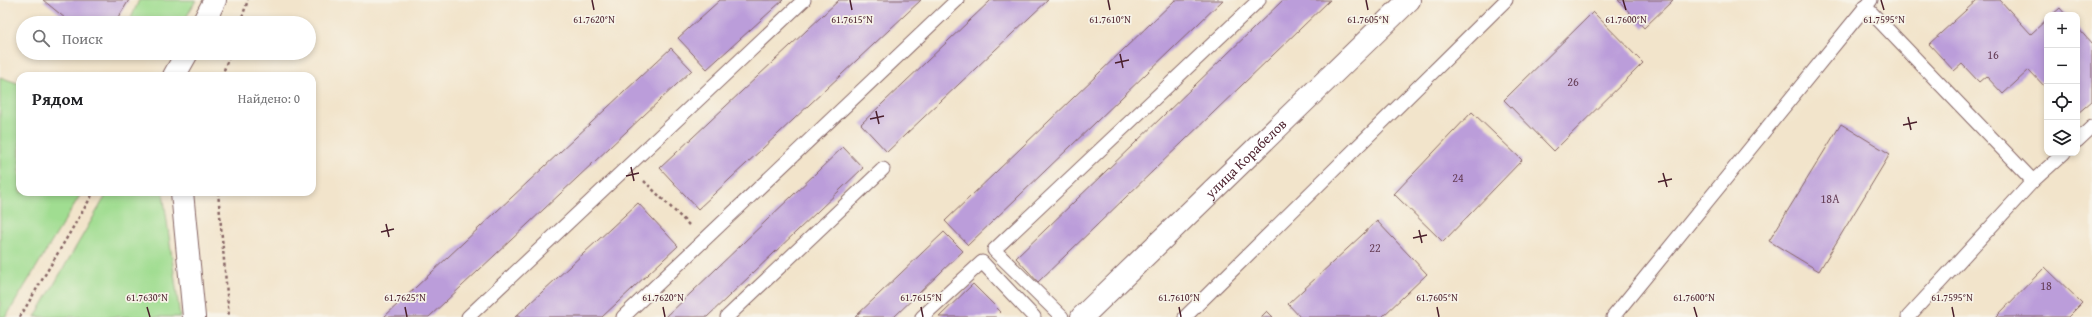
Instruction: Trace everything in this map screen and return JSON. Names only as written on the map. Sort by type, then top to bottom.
[{"type":"street","points":[[207,16],[216,0]]},
{"type":"street","name":"улица Корабелов","points":[[1082,317],[1409,0]]},
{"type":"street","points":[[176,72],[182,60]]},
{"type":"street","points":[[182,196],[194,317]]},
{"type":"lane","points":[[468,317],[804,0]]},
{"type":"lane","points":[[623,317],[957,0]]},
{"type":"lane","points":[[1062,317],[994,250],[1259,0]]},
{"type":"lane","points":[[1186,317],[1506,0]]},
{"type":"lane","points":[[1612,317],[1868,3],[2034,181]]},
{"type":"lane","points":[[2080,138],[2092,127]]},
{"type":"lane","points":[[1908,317],[2034,181],[2061,156]]},
{"type":"lane","points":[[727,317],[883,169]]},
{"type":"lane","points":[[922,317],[982,262],[1034,317]]},
{"type":"path","points":[[242,16],[248,0]]},
{"type":"path","points":[[223,72],[228,60]]},
{"type":"path","points":[[628,166],[704,239]]},
{"type":"path","points":[[20,317],[92,196]]},
{"type":"path","points":[[218,196],[229,317]]},
{"type":"green space","points":[[139,0],[196,0],[187,16],[132,16]]},
{"type":"green space","points":[[0,77],[16,83],[16,196],[80,196],[6,317],[0,317]]},
{"type":"green space","points":[[106,196],[164,196],[180,317],[35,317]]},
{"type":"building","points":[[43,0],[129,0],[119,16],[62,16]]},
{"type":"building","points":[[720,0],[783,0],[707,69],[678,38]]},
{"type":"building","points":[[839,0],[921,0],[698,209],[660,168]]},
{"type":"building","points":[[991,0],[1048,0],[887,152],[861,124]]},
{"type":"building","points":[[1175,0],[1223,0],[968,245],[945,221]]},
{"type":"building","points":[[1283,0],[1330,0],[1038,282],[1016,258]]},
{"type":"building","points":[[1618,0],[1673,0],[1644,28]]},
{"type":"building","points":[[1977,0],[2000,0],[2031,34],[2044,22],[2044,86],[2029,70],[2003,94],[1986,76],[1979,82],[1962,64],[1954,71],[1929,44]]},
{"type":"building","points":[[2060,8],[2063,12],[2055,12]]},
{"type":"building","points":[[1593,12],[1643,63],[1554,151],[1504,100]]},
{"type":"building","points":[[2080,30],[2092,44],[2092,101],[2080,111]]},
{"type":"building","points":[[671,48],[692,70],[429,317],[384,317]]},
{"type":"building","points":[[1472,112],[1522,160],[1443,242],[1394,194]]},
{"type":"building","points":[[1841,124],[1890,154],[1819,271],[1769,241]]},
{"type":"building","points":[[843,147],[863,168],[707,317],[666,317]]},
{"type":"building","points":[[638,203],[678,246],[602,317],[515,317]]},
{"type":"building","points":[[1377,221],[1427,274],[1382,317],[1300,317],[1288,304]]},
{"type":"building","points":[[944,232],[963,251],[894,317],[855,317]]},
{"type":"building","points":[[2045,267],[2082,303],[2068,317],[1996,317]]},
{"type":"building","points":[[973,284],[1001,312],[996,317],[939,317]]},
{"type":"building","points":[[1267,311],[1273,317],[1261,317]]}]
